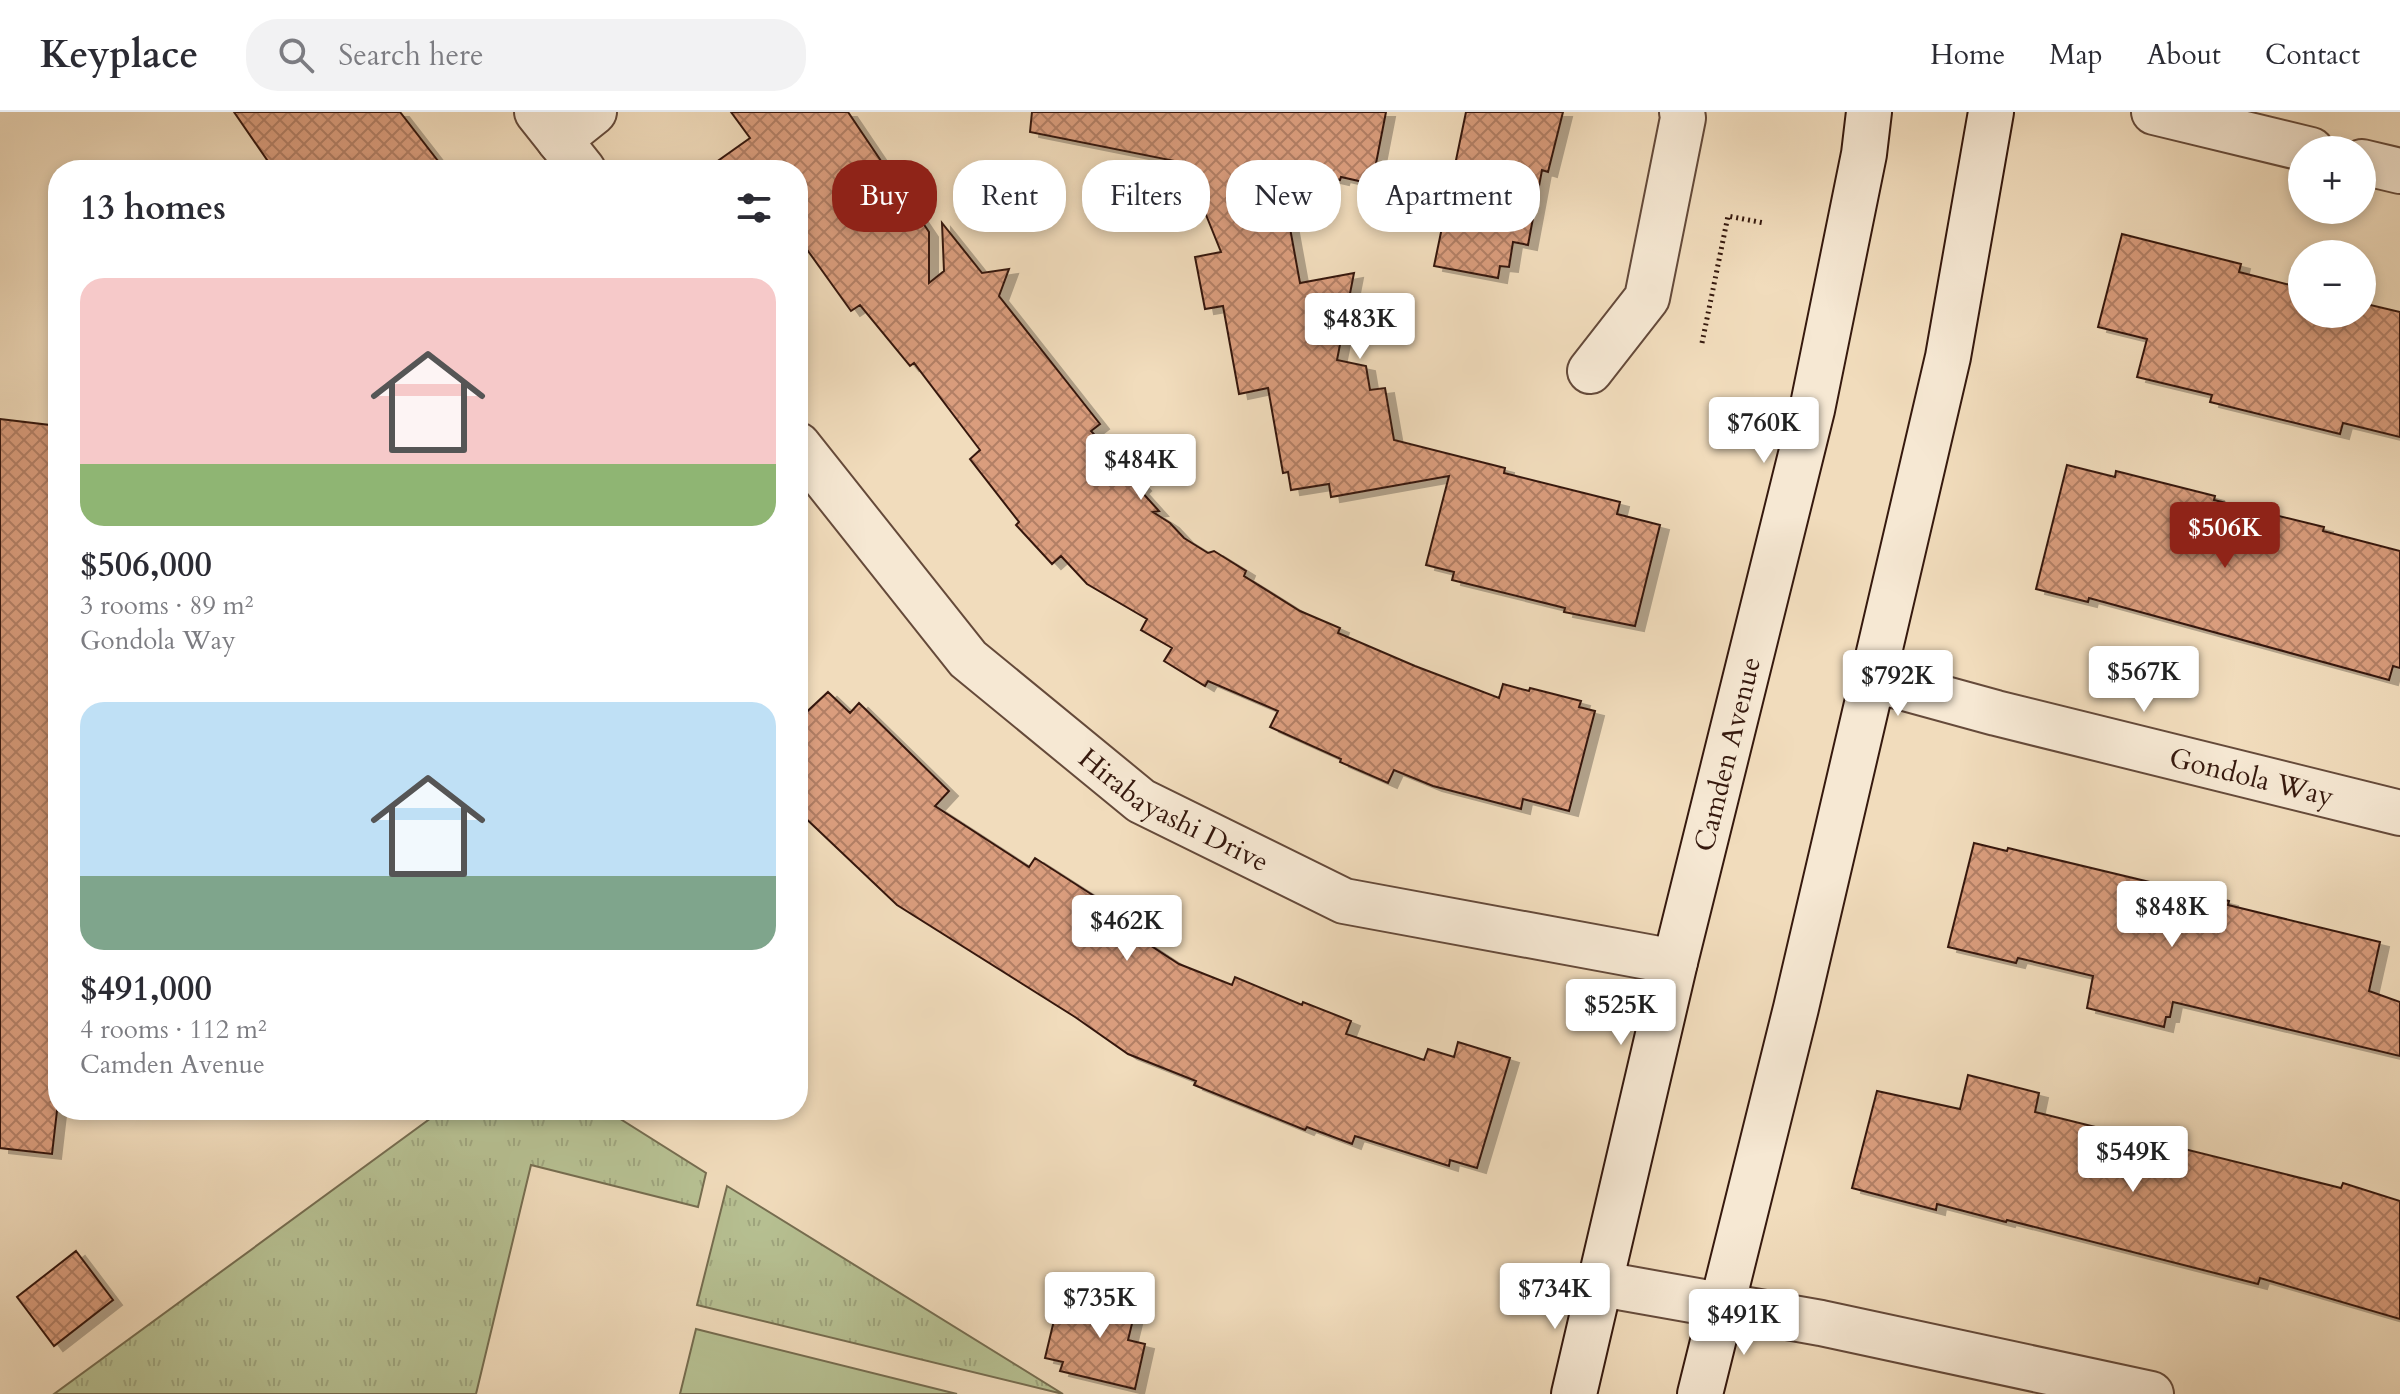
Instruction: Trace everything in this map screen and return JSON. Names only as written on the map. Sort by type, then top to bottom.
[{"type":"street","points":[[560,141],[594,112]]},
{"type":"street","points":[[1590,371],[1647,298],[1682,112]]},
{"type":"street","name":"Camden Avenue","points":[[1574,1394],[1675,962],[1812,410],[1864,154],[1869,112]]},
{"type":"street","points":[[1700,1394],[1796,1008],[1948,357],[1991,112]]},
{"type":"street","points":[[2154,112],[2288,144]]},
{"type":"street","points":[[2376,165],[2400,171]]},
{"type":"street","name":"Hirabayashi Drive","points":[[808,458],[968,659],[1141,801],[1344,901],[1675,962]]},
{"type":"street","name":"Gondola Way","points":[[1872,679],[1996,713],[2400,813]]},
{"type":"street","points":[[1602,1284],[1821,1323],[2151,1394]]},
{"type":"path","points":[[1702,343],[1728,216],[1764,223]]},
{"type":"green space","points":[[428,1120],[622,1120],[706,1173],[698,1207],[531,1165],[476,1394],[54,1394]]},
{"type":"green space","points":[[727,1186],[1063,1394],[697,1305]]},
{"type":"green space","points":[[696,1329],[957,1394],[680,1394]]},
{"type":"building","points":[[234,112],[400,112],[437,160],[267,160]]},
{"type":"building","points":[[731,112],[848,112],[880,160],[832,160],[832,232],[929,232],[929,283],[944,271],[942,223],[982,273],[1009,269],[999,296],[1100,424],[1091,431],[1142,486],[1139,489],[1159,511],[1153,512],[1170,523],[1184,538],[1208,553],[1214,551],[1246,571],[1244,576],[1300,611],[1340,628],[1338,633],[1415,666],[1499,698],[1503,684],[1581,701],[1579,707],[1595,711],[1569,811],[1523,799],[1521,809],[1433,786],[1394,770],[1388,783],[1270,727],[1278,711],[1208,681],[1205,686],[1164,661],[1172,648],[1141,630],[1147,619],[1087,584],[1061,556],[1052,564],[1016,525],[1019,522],[970,459],[980,450],[914,363],[910,366],[860,305],[851,311],[808,251],[808,160],[719,160],[750,138]]},
{"type":"building","points":[[1032,112],[1386,112],[1377,160],[1357,160],[1357,181],[1341,177],[1341,160],[1226,160],[1226,232],[1291,232],[1300,283],[1354,273],[1337,360],[1366,366],[1370,390],[1385,388],[1394,440],[1505,468],[1504,473],[1620,502],[1617,514],[1660,525],[1635,626],[1564,612],[1565,608],[1452,580],[1454,572],[1426,565],[1449,476],[1331,497],[1329,484],[1291,490],[1288,472],[1283,473],[1268,388],[1239,394],[1223,306],[1205,309],[1195,257],[1221,252],[1210,225],[1210,160],[1170,160],[1030,132]]},
{"type":"building","points":[[1466,112],[1563,112],[1548,172],[1542,170],[1540,181],[1540,160],[1456,160]]},
{"type":"building","points":[[1441,232],[1530,232],[1528,245],[1513,242],[1509,267],[1500,266],[1498,278],[1434,266]]},
{"type":"building","points":[[2122,234],[2241,264],[2239,272],[2288,284],[2288,328],[2376,328],[2376,306],[2400,312],[2400,437],[2343,423],[2340,434],[2210,402],[2212,395],[2137,377],[2147,339],[2098,327]]},
{"type":"building","points":[[0,419],[48,425],[48,1120],[56,1120],[52,1154],[0,1148]]},
{"type":"building","points":[[2067,465],[2115,477],[2116,471],[2215,496],[2214,500],[2324,527],[2323,531],[2400,551],[2400,668],[2393,666],[2389,680],[2089,598],[2088,602],[2036,589]]},
{"type":"building","points":[[828,692],[850,713],[859,703],[949,791],[935,806],[1029,867],[1035,858],[1116,910],[1139,926],[1133,934],[1179,964],[1232,985],[1235,977],[1302,1005],[1303,1002],[1351,1021],[1346,1034],[1424,1060],[1428,1049],[1454,1057],[1458,1042],[1510,1058],[1477,1168],[1450,1160],[1449,1166],[1355,1136],[1352,1144],[1307,1127],[1305,1130],[1194,1085],[1196,1081],[1128,1054],[897,905],[808,820],[808,711]]},
{"type":"building","points":[[1974,843],[2007,851],[2008,848],[2229,901],[2228,905],[2380,942],[2369,991],[2400,1002],[2400,1056],[2173,1002],[2164,1027],[2087,1008],[2093,976],[2018,958],[2016,963],[1948,947]]},
{"type":"building","points":[[1968,1075],[2039,1093],[2035,1112],[2341,1188],[2343,1183],[2400,1201],[2400,1319],[2260,1278],[2258,1284],[2007,1220],[1937,1204],[1936,1210],[1852,1188],[1877,1091],[1960,1109]]},
{"type":"building","points":[[76,1251],[113,1300],[54,1346],[17,1297]]},
{"type":"building","points":[[1101,1282],[1140,1291],[1128,1340],[1145,1344],[1135,1389],[1060,1371],[1063,1362],[1045,1358],[1056,1312],[1092,1321]]}]
